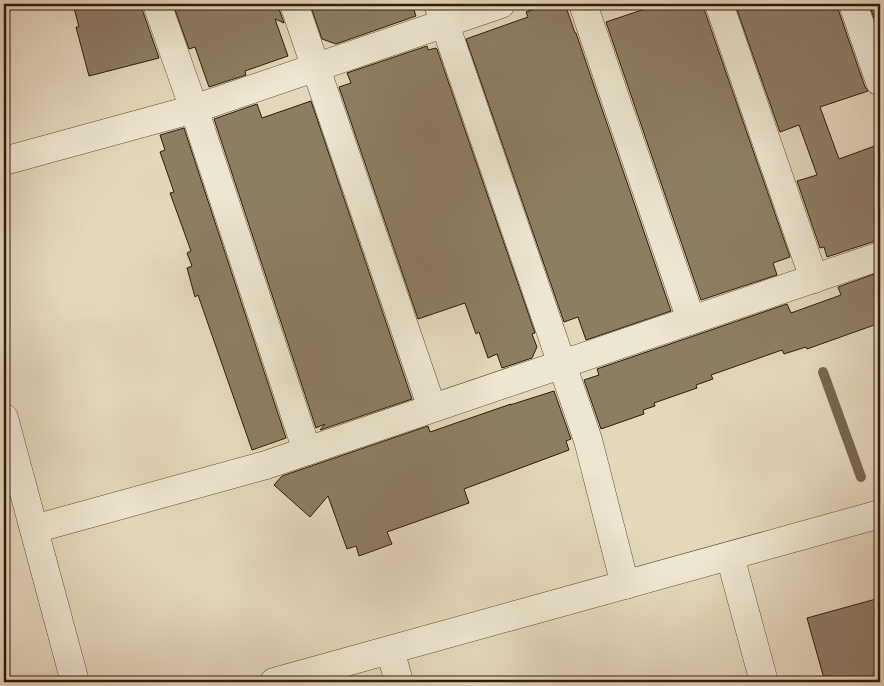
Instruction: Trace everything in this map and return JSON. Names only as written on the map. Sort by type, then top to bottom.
[{"type":"street","points":[[157,4],[194,109],[307,451]]},
{"type":"street","points":[[294,4],[432,408]]},
{"type":"street","points":[[4,161],[194,109],[315,67],[441,13],[501,4]]},
{"type":"street","points":[[583,4],[691,320]]},
{"type":"street","points":[[719,4],[814,279]]},
{"type":"street","points":[[854,4],[880,82]]},
{"type":"street","points":[[441,13],[588,440],[625,585]]},
{"type":"street","points":[[34,529],[266,465],[880,256]]},
{"type":"street","points":[[4,418],[75,682]]},
{"type":"street","points":[[274,682],[880,514]]},
{"type":"street","points":[[730,556],[764,682]]},
{"type":"street","points":[[390,650],[399,682]]},
{"type":"building","points":[[73,4],[142,4],[142,9],[159,58],[89,76],[76,27],[79,27]]},
{"type":"building","points":[[173,4],[279,4],[284,23],[275,19],[288,56],[245,71],[246,75],[209,87],[195,47],[189,49]]},
{"type":"building","points":[[310,4],[412,4],[416,16],[336,44],[322,39]]},
{"type":"building","points":[[550,4],[565,4],[671,311],[586,340],[578,317],[564,322],[466,39],[528,17],[526,12]]},
{"type":"building","points":[[660,4],[704,4],[704,9],[790,257],[773,263],[777,275],[701,300],[606,22]]},
{"type":"building","points":[[735,4],[838,4],[838,9],[868,91],[820,107],[839,159],[880,144],[880,241],[827,257],[824,247],[820,248],[797,181],[817,175],[799,125],[780,132]]},
{"type":"building","points":[[869,4],[880,4],[880,35]]},
{"type":"building","points":[[427,46],[428,50],[437,49],[535,333],[532,334],[537,347],[532,358],[502,368],[497,354],[488,358],[479,332],[476,334],[465,303],[418,319],[339,87],[351,83],[347,73]]},
{"type":"building","points":[[311,101],[412,399],[320,430],[325,424],[316,428],[214,119],[257,104],[262,118]]},
{"type":"building","points":[[184,128],[286,438],[252,450],[198,295],[195,297],[187,268],[192,266],[187,253],[191,251],[170,193],[174,192],[160,152],[165,150],[160,135]]},
{"type":"building","points":[[880,272],[880,323],[807,349],[806,347],[784,354],[782,350],[711,375],[713,379],[696,385],[697,388],[654,403],[655,406],[643,410],[644,414],[601,429],[584,380],[599,375],[597,369],[787,304],[791,313],[841,295],[838,287]]},
{"type":"building","points":[[554,391],[571,439],[566,441],[569,450],[464,489],[469,503],[387,532],[392,544],[359,556],[356,546],[347,549],[328,496],[310,517],[274,485],[282,476],[428,426],[430,432]]},
{"type":"building","points":[[876,599],[880,614],[880,682],[825,682],[807,618]]},
{"type":"waterway","points":[[823,372],[861,477]]}]
